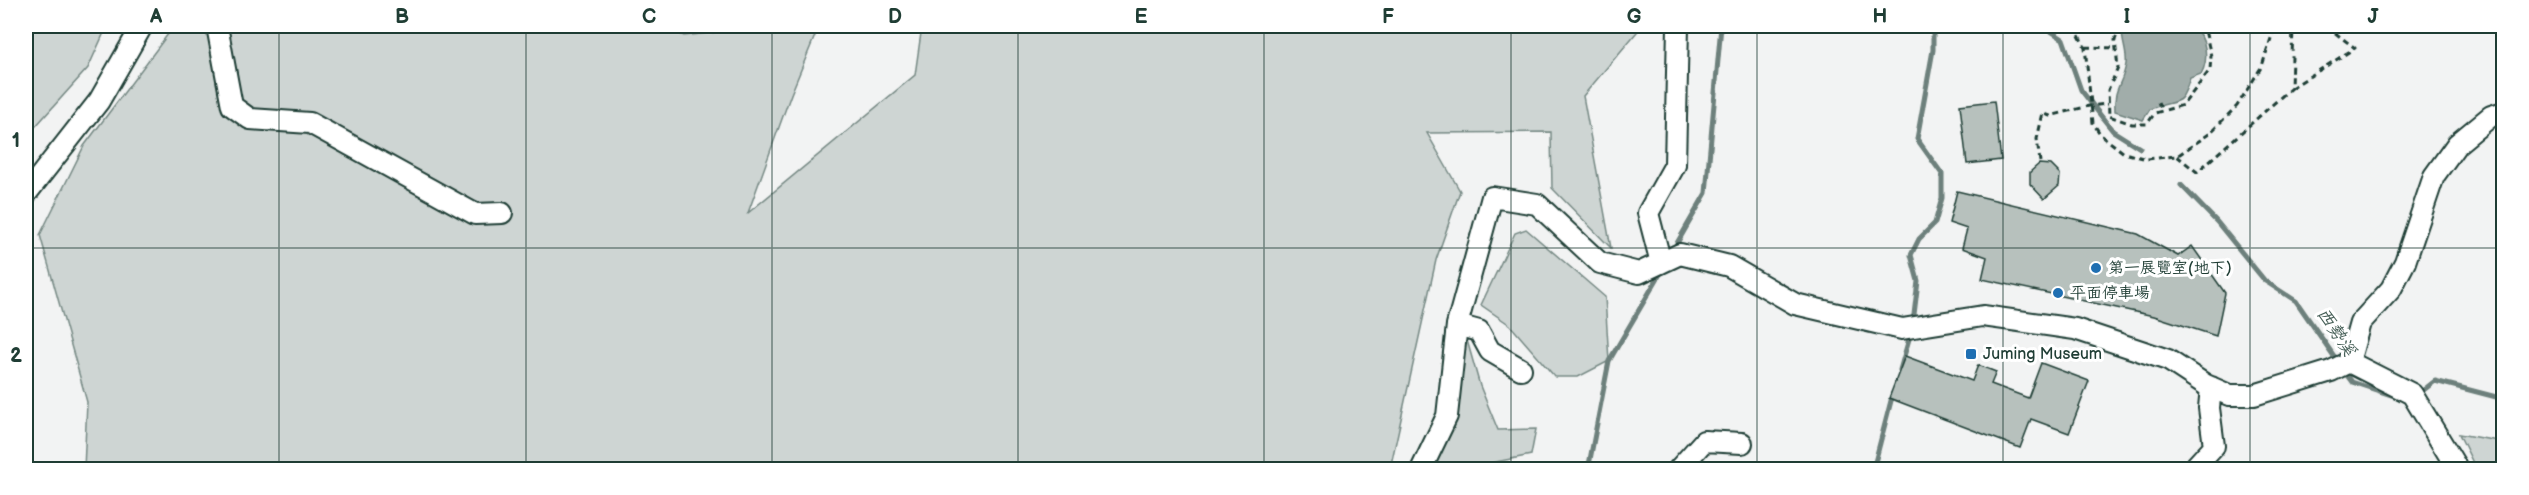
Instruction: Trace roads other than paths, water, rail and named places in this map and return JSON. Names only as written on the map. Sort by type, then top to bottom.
[{"type":"street","points":[[26,194],[99,101],[142,26]]},
{"type":"street","points":[[217,26],[232,106],[250,119],[310,123],[475,214],[502,213]]},
{"type":"street","points":[[1661,263],[1648,213],[1675,165],[1678,26]]},
{"type":"street","points":[[1421,470],[1447,416],[1457,325],[1492,197],[1537,204],[1599,263],[1639,273],[1680,254],[1729,266],[1795,304],[1902,329],[1983,316],[2075,329],[2168,360],[2211,387],[2229,395],[2254,395],[2331,371],[2349,362],[2360,323],[2391,289],[2405,262],[2434,176],[2457,144],[2491,117],[2504,112]]},
{"type":"street","points":[[1457,325],[1479,331],[1490,351],[1521,369]]},
{"type":"street","points":[[2349,362],[2412,394],[2458,470]]},
{"type":"street","points":[[2192,470],[2214,446],[2209,408],[2211,387]]},
{"type":"street","points":[[1678,470],[1704,441],[1742,443]]},
{"type":"waterway","points":[[1673,250],[1706,193],[1721,26]]},
{"type":"waterway","points":[[1913,323],[1918,281],[1911,255],[1919,239],[1935,223],[1942,198],[1942,174],[1917,139],[1933,50],[1933,26]]},
{"type":"waterway","name":"西勢溪","points":[[2043,26],[2063,39],[2081,90],[2105,121],[2113,131],[2140,148]]},
{"type":"waterway","name":"西勢溪","points":[[2181,185],[2217,222],[2265,281],[2296,301],[2338,362]]},
{"type":"waterway","points":[[1588,470],[1609,361],[1663,269]]},
{"type":"waterway","points":[[1900,370],[1911,332]]},
{"type":"waterway","name":"西勢溪","points":[[2343,370],[2352,382],[2403,399]]},
{"type":"waterway","name":"西勢溪","points":[[2416,396],[2435,381],[2504,399]]},
{"type":"waterway","points":[[1873,470],[1893,393]]},
{"type":"place","name":"第一展覽室(地下)","points":[[2096,268]]},
{"type":"place","name":"平面停車場","points":[[2058,293]]},
{"type":"place","name":"Juming Museum","points":[[1971,354]]}]
